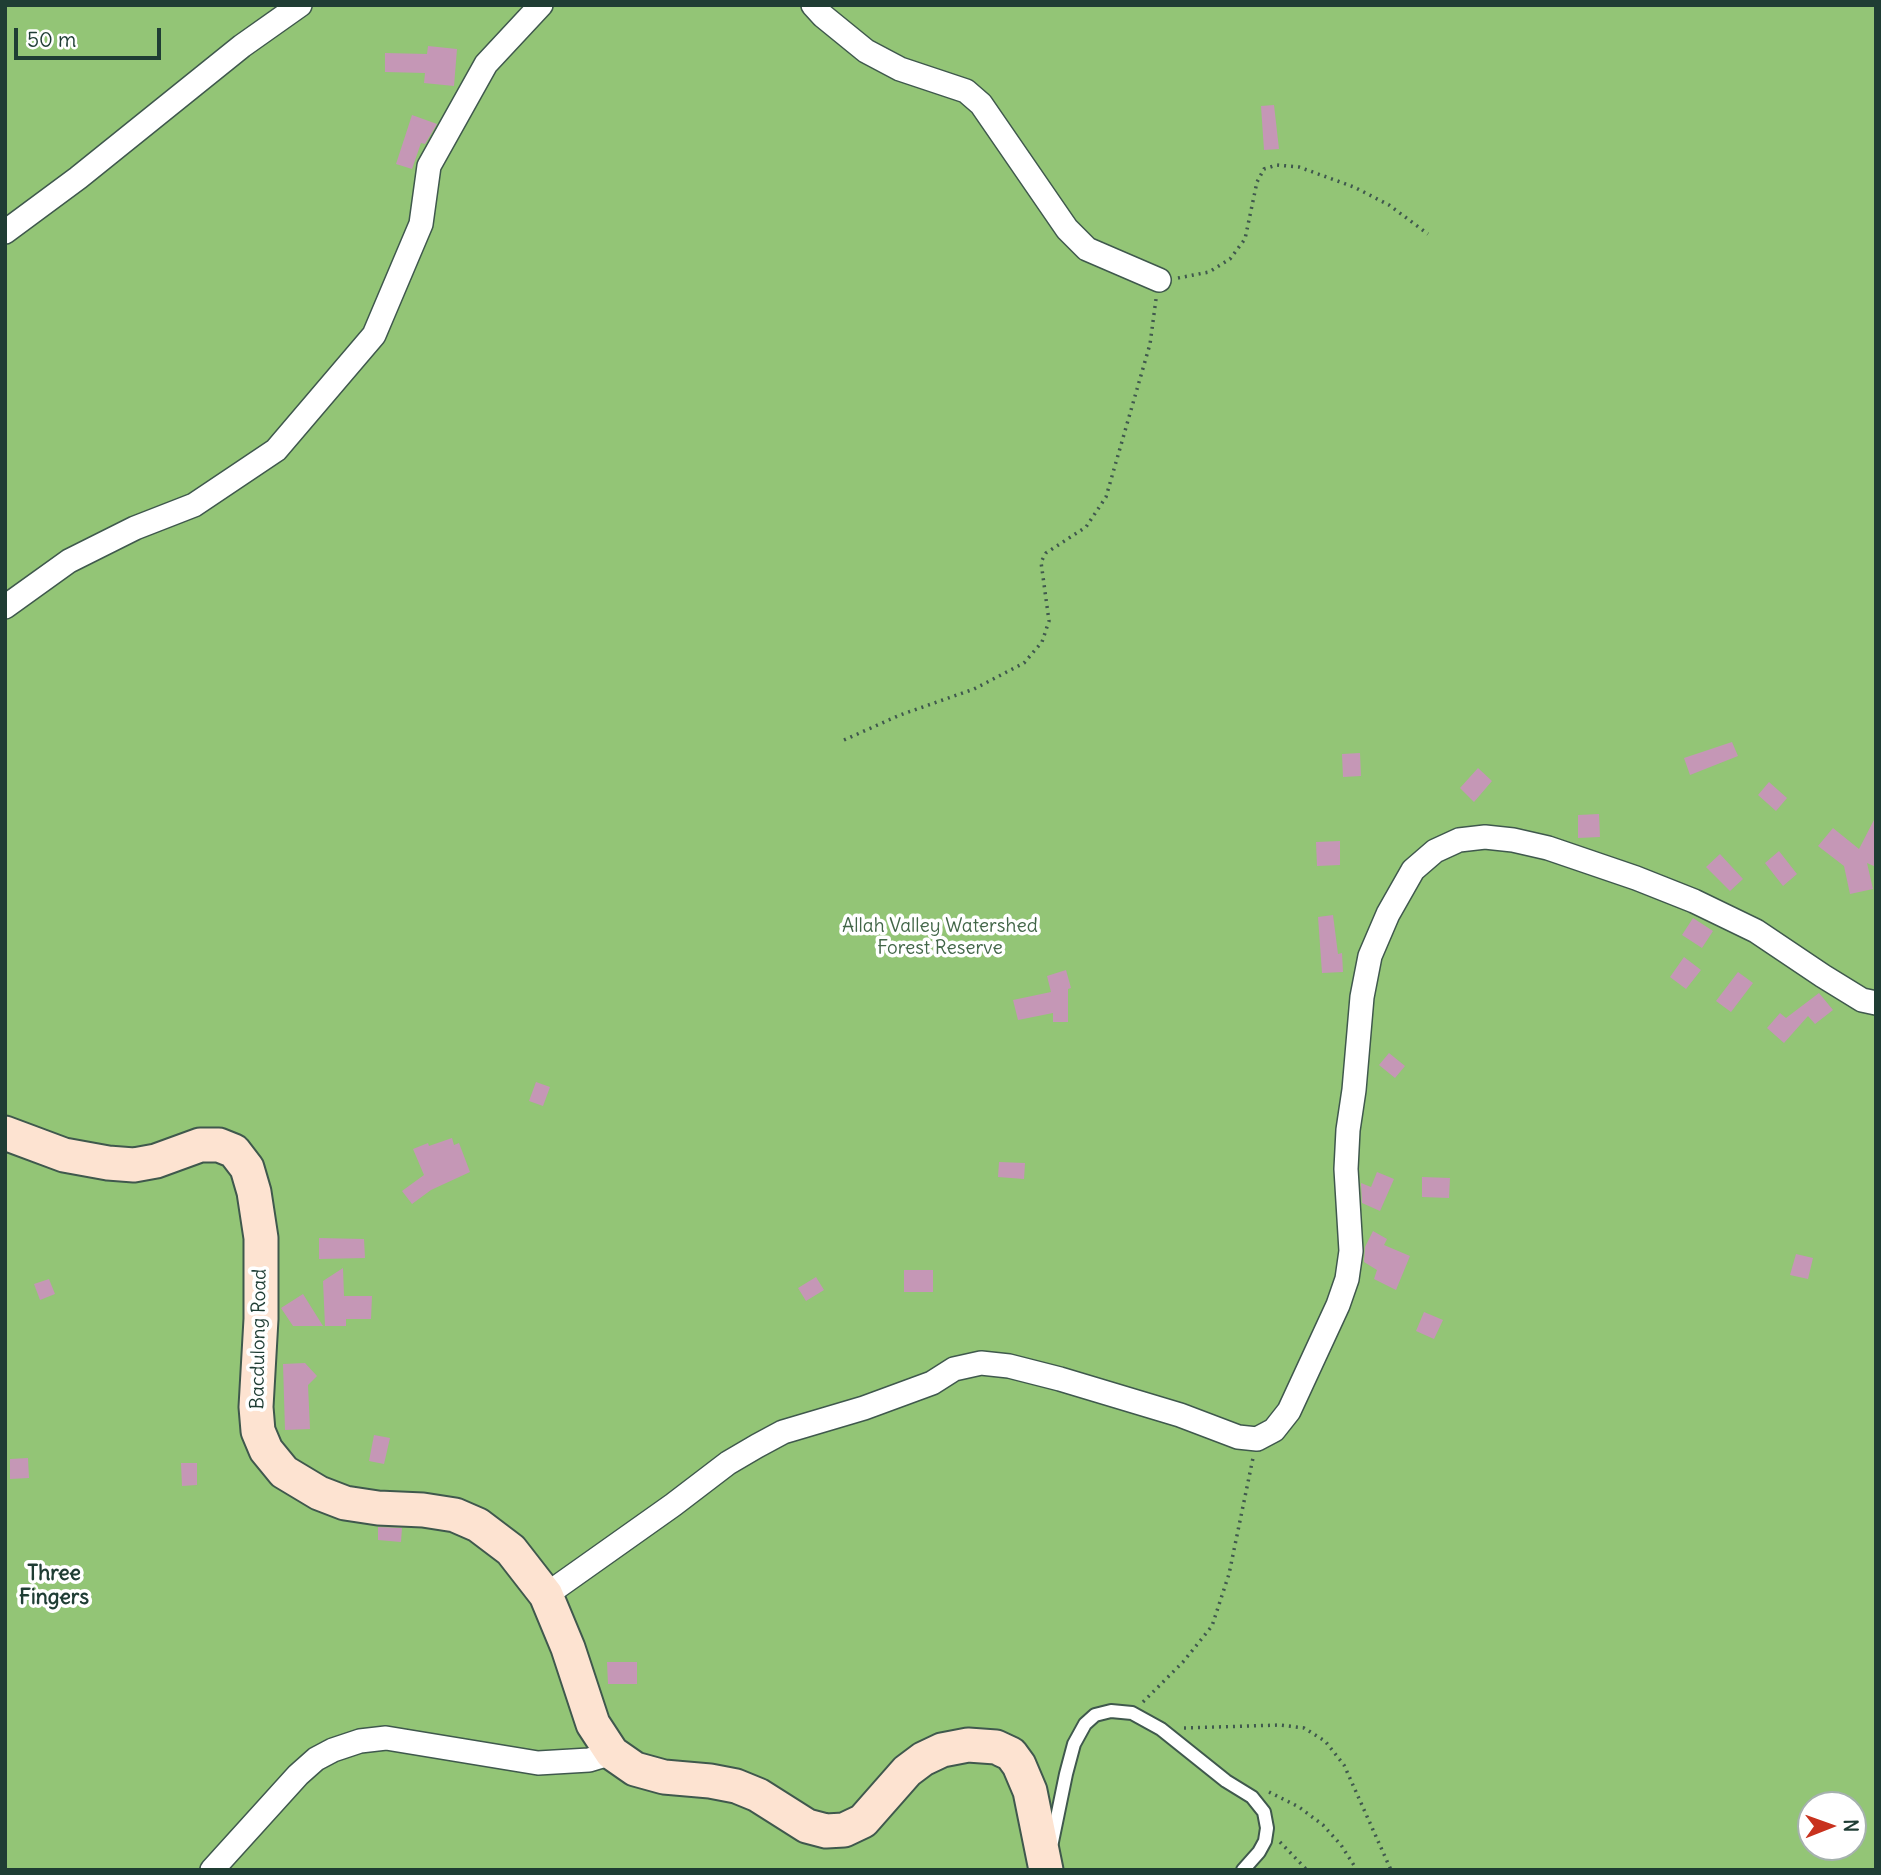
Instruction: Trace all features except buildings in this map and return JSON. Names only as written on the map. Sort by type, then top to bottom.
[{"type":"street","points":[[5,232],[78,178],[242,46],[300,5]]},
{"type":"street","points":[[5,607],[69,561],[135,528],[194,505],[276,450],[374,335],[421,224],[429,166],[486,64],[541,5]]},
{"type":"street","points":[[813,5],[866,51],[900,69],[966,91],[981,104],[1067,229],[1087,248],[1159,279]]},
{"type":"street","points":[[546,1595],[673,1506],[728,1463],[757,1446],[783,1432],[864,1408],[932,1382],[954,1369],[981,1363],[1009,1366],[1180,1415],[1238,1437],[1257,1438],[1274,1430],[1289,1411],[1338,1305],[1347,1279],[1351,1251],[1346,1169],[1348,1130],[1362,997],[1370,956],[1388,914],[1413,870],[1435,851],[1459,840],[1485,837],[1513,840],[1548,848],[1636,878],[1694,901],[1756,931],[1862,1000],[1876,1003]]},
{"type":"street","name":"Bacdulong Road","points":[[5,1133],[64,1155],[107,1163],[134,1164],[156,1161],[201,1145],[219,1145],[234,1151],[247,1168],[254,1192],[261,1238],[261,1319],[256,1407],[258,1431],[266,1450],[284,1472],[319,1493],[345,1503],[423,1510],[455,1516],[478,1525],[511,1550],[546,1595],[568,1648],[593,1724],[612,1753],[635,1769],[664,1777],[736,1786],[758,1795],[807,1826],[826,1831],[844,1830],[863,1821],[907,1771],[923,1759],[942,1750],[968,1745],[996,1747],[1011,1754],[1030,1791],[1047,1870]]},
{"type":"street","points":[[212,1870],[307,1767],[333,1750],[359,1741],[386,1738],[538,1763],[589,1760],[612,1753]]},
{"type":"lane","points":[[1047,1870],[1056,1817],[1074,1744],[1085,1724],[1096,1715],[1111,1712],[1132,1713],[1161,1729],[1226,1781],[1252,1797],[1264,1812],[1267,1828],[1265,1841],[1259,1852],[1243,1870]]},
{"type":"path","points":[[844,740],[900,715],[974,689],[1024,663],[1042,642],[1049,621],[1041,562],[1046,553],[1086,527],[1106,497],[1150,344],[1159,279],[1184,278],[1209,272],[1230,259],[1245,239],[1257,182],[1264,169],[1277,165],[1299,167],[1354,187],[1389,205],[1428,234]]},
{"type":"path","points":[[1132,1713],[1183,1662],[1212,1626],[1229,1574],[1246,1502],[1257,1438]]},
{"type":"path","points":[[1161,1729],[1280,1725],[1304,1728],[1325,1741],[1344,1765],[1391,1870]]},
{"type":"path","points":[[1226,1781],[1271,1792],[1298,1807],[1323,1825],[1341,1845],[1357,1870]]},
{"type":"path","points":[[1267,1828],[1307,1870]]},
{"type":"green space","name":"Allah Valley Watershed Forest Reserve","points":[[5,5],[1876,5],[1876,1870],[5,1870]]},
{"type":"district","name":"Three Fingers","points":[[54,1586]]}]
